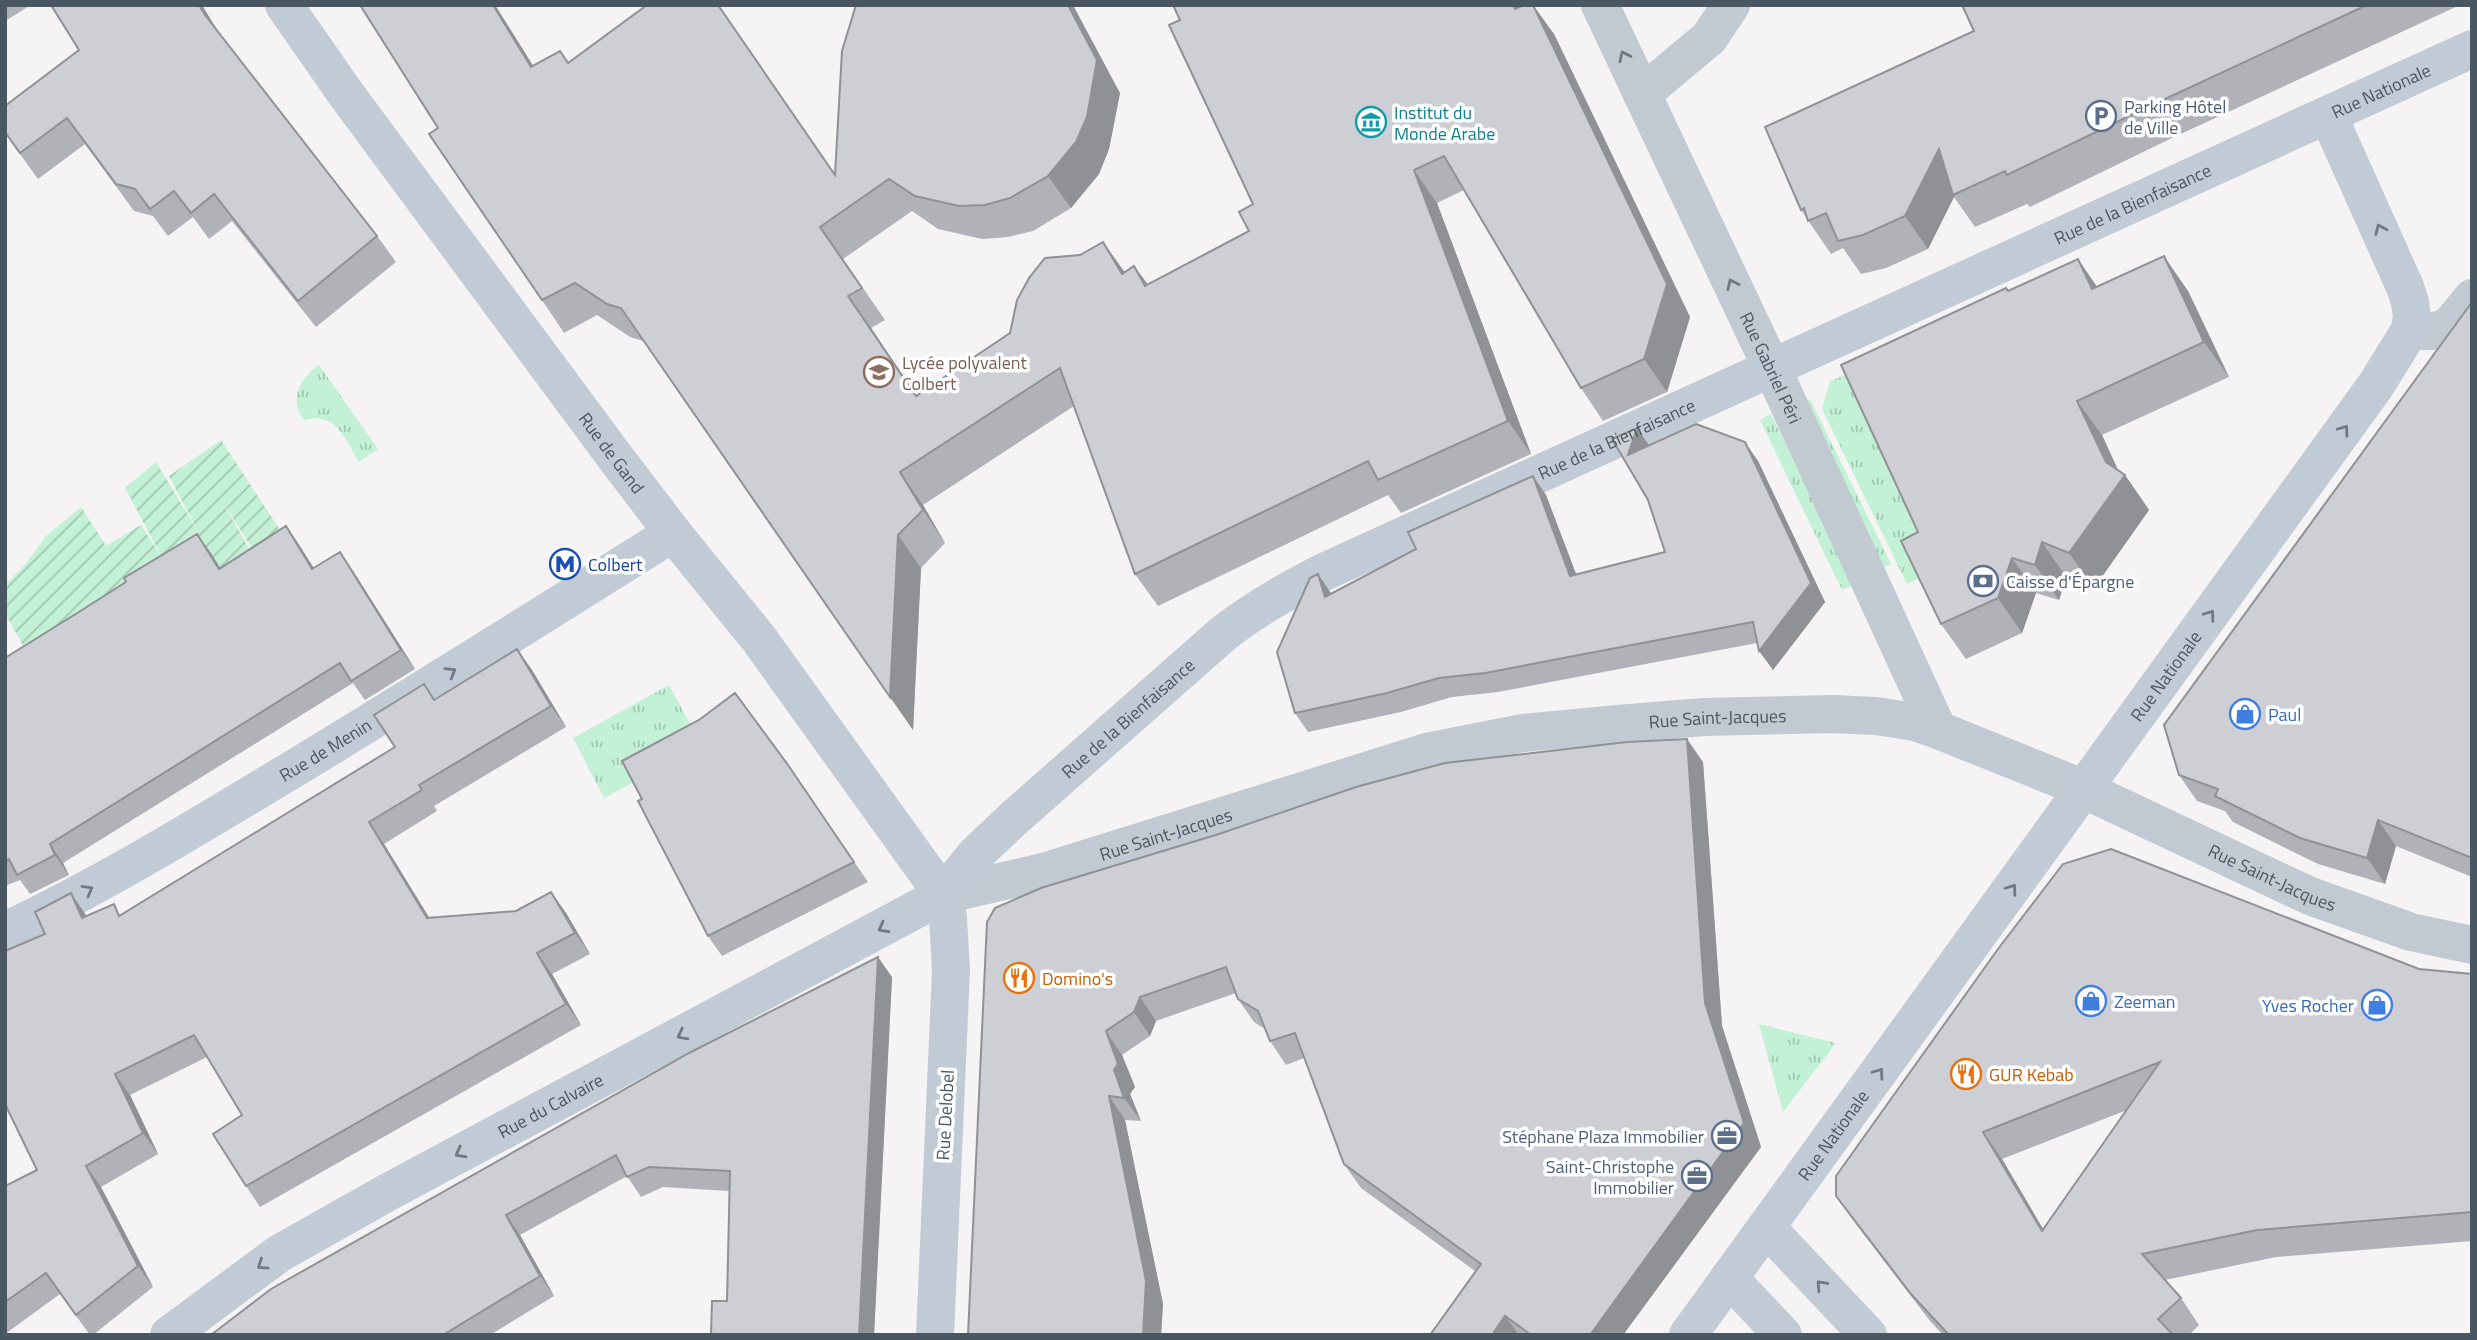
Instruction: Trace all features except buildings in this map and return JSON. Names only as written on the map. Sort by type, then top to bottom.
[{"type":"main road","name":"Rue de Gand","points":[[284,5],[346,94],[673,533],[759,639],[943,895]]},
{"type":"main road","name":"Rue Nationale","points":[[1688,1335],[2376,385],[2410,330],[2412,317],[2405,287],[2328,115],[2472,50]]},
{"type":"main road","name":"Rue de la Bienfaisance","points":[[943,895],[976,854],[1013,819],[1224,633],[1256,608],[1326,571],[2328,115]]},
{"type":"main road","name":"Rue de Menin","points":[[5,932],[65,903],[166,846],[465,664],[673,533]]},
{"type":"main road","name":"Rue du Calvaire","points":[[169,1335],[280,1253],[390,1191],[943,895]]},
{"type":"main road","name":"Rue Delobel","points":[[935,1335],[951,970],[948,917],[943,895]]},
{"type":"main road","points":[[1766,1227],[1868,1335]]},
{"type":"main road","points":[[1729,1278],[1783,1335]]},
{"type":"street","name":"Rue Gabriel Péri","points":[[1600,5],[1772,368],[1938,730]]},
{"type":"street","points":[[1642,94],[1709,38],[1731,5]]},
{"type":"street","points":[[2410,330],[2433,332],[2448,328],[2472,298]]},
{"type":"street","name":"Rue Saint-Jacques","points":[[943,895],[1046,871],[1427,752],[1523,733],[1704,717],[1833,714],[1877,716],[1914,722],[1938,730],[2084,789],[2320,900],[2411,932],[2472,944]]},
{"type":"green space","points":[[319,365],[378,449],[359,462],[344,436],[332,423],[315,418],[304,420],[299,412],[298,390],[306,376]]},
{"type":"green space","points":[[1853,372],[1943,567],[1907,584],[1822,409],[1830,381]]},
{"type":"green space","points":[[1810,399],[1891,564],[1878,570],[1797,405]]},
{"type":"green space","points":[[1771,414],[1854,585],[1842,590],[1760,420]]},
{"type":"green space","points":[[221,440],[288,542],[258,558],[221,499],[259,566],[34,666],[5,613],[5,585],[24,566],[46,536],[81,507],[106,546],[141,525],[163,559],[125,488],[156,462],[199,533],[169,476]]},
{"type":"green space","points":[[669,685],[702,746],[604,798],[573,738]]},
{"type":"green space","points":[[1759,1024],[1836,1043],[1783,1112]]},
{"type":"place","name":"Parking Hôtel de Ville","points":[[2101,116]]},
{"type":"place","name":"Institut du Monde Arabe","points":[[1371,122]]},
{"type":"place","name":"Lycée polyvalent Colbert","points":[[879,372]]},
{"type":"place","name":"Colbert","points":[[565,564]]},
{"type":"place","name":"Caisse d'Épargne","points":[[1983,581]]},
{"type":"place","name":"Paul","points":[[2245,714]]},
{"type":"place","name":"Domino's","points":[[1019,978]]},
{"type":"place","name":"Zeeman","points":[[2091,1001]]},
{"type":"place","name":"Yves Rocher","points":[[2377,1005]]},
{"type":"place","name":"GUR Kebab","points":[[1966,1074]]},
{"type":"place","name":"Stéphane Plaza Immobilier","points":[[1727,1136]]},
{"type":"place","name":"Saint-Christophe Immobilier","points":[[1697,1176]]}]
